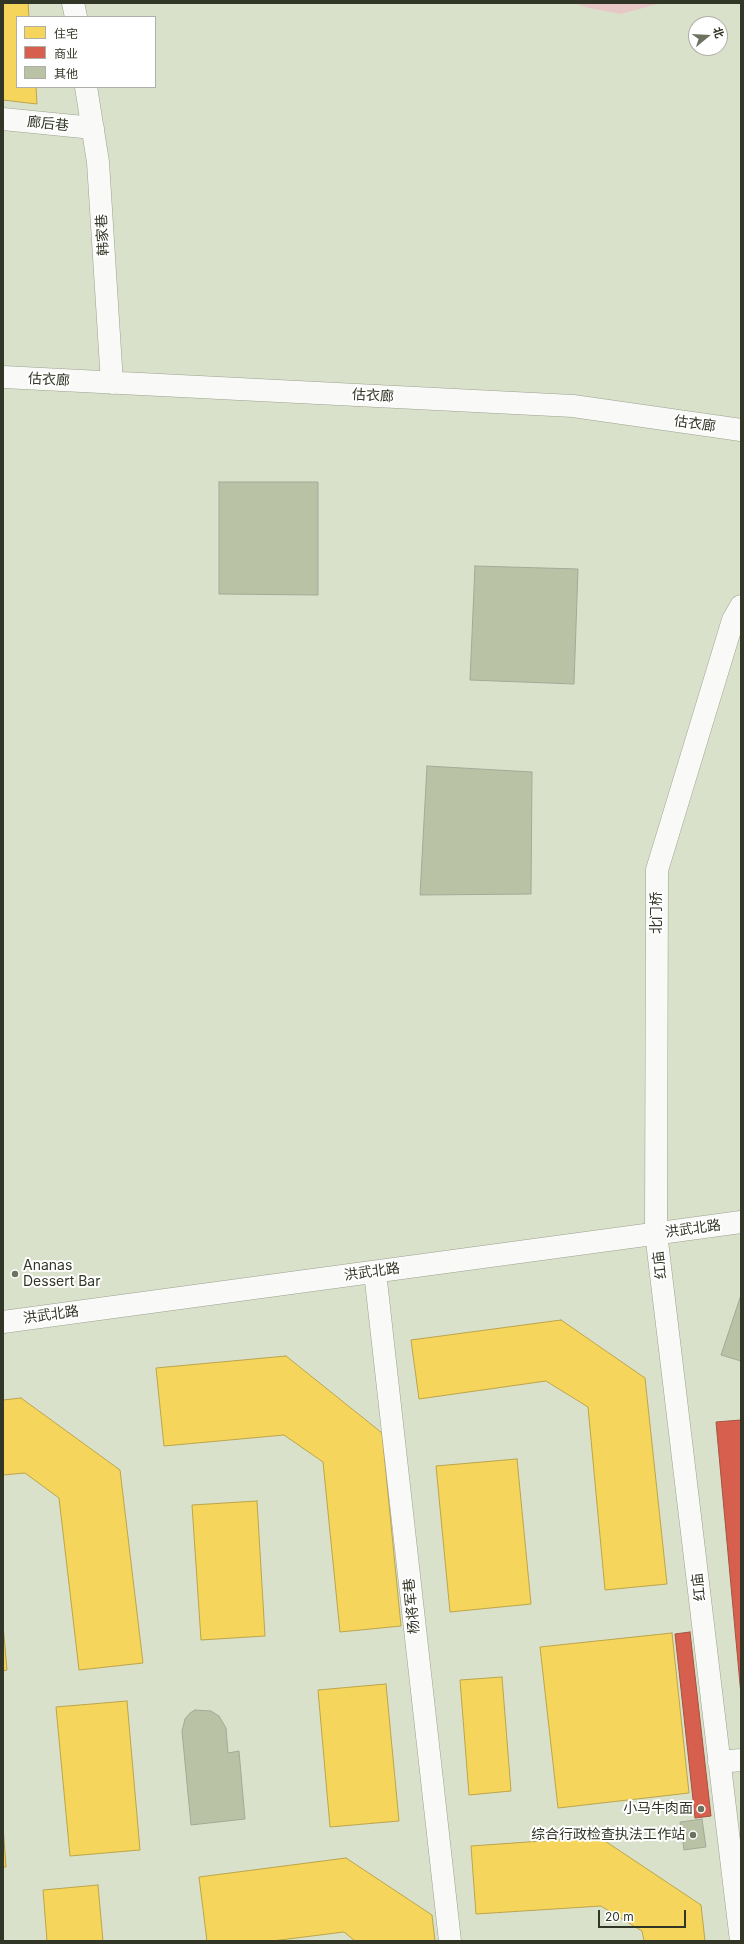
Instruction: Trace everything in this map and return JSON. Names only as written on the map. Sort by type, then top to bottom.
[{"type":"street","points":[[74,3],[76,16]]},
{"type":"street","name":"韩家巷","points":[[86,88],[98,162],[112,383]]},
{"type":"street","name":"廊后巷","points":[[3,119],[93,128]]},
{"type":"street","name":"估衣廊","points":[[3,377],[573,406],[741,430]]},
{"type":"street","name":"北门桥","points":[[656,1233],[656,870],[733,620],[741,606]]},
{"type":"street","name":"洪武北路","points":[[3,1322],[741,1222]]},
{"type":"street","name":"红庙","points":[[656,1233],[741,1941]]},
{"type":"street","name":"杨将军巷","points":[[375,1272],[450,1941]]},
{"type":"street","points":[[720,1762],[741,1760]]},
{"type":"shaded area","points":[[574,3],[661,3],[621,14],[589,8]]},
{"type":"building: 住宅","points":[[3,3],[28,3],[29,16],[16,16],[16,88],[36,88],[37,104],[3,100]]},
{"type":"building: 住宅","points":[[561,1320],[645,1378],[667,1584],[605,1590],[588,1407],[546,1381],[419,1399],[411,1340]]},
{"type":"building: 住宅","points":[[286,1356],[382,1433],[401,1626],[340,1632],[323,1462],[284,1435],[164,1446],[156,1368]]},
{"type":"building: 住宅","points":[[21,1398],[120,1470],[143,1663],[79,1670],[59,1498],[25,1473],[3,1475],[3,1400]]},
{"type":"building: 住宅","points":[[517,1459],[531,1604],[450,1612],[436,1466]]},
{"type":"building: 住宅","points":[[257,1501],[265,1636],[201,1640],[192,1505]]},
{"type":"building: 住宅","points":[[3,1625],[7,1670],[3,1671]]},
{"type":"building: 住宅","points":[[672,1633],[689,1793],[558,1808],[540,1647]]},
{"type":"building: 住宅","points":[[502,1677],[511,1791],[469,1795],[460,1680]]},
{"type":"building: 住宅","points":[[386,1684],[399,1821],[330,1827],[318,1690]]},
{"type":"building: 住宅","points":[[127,1701],[140,1850],[70,1856],[56,1707]]},
{"type":"building: 住宅","points":[[3,1826],[6,1867],[3,1867]]},
{"type":"building: 住宅","points":[[599,1837],[701,1905],[705,1941],[644,1941],[642,1931],[601,1906],[476,1914],[471,1846]]},
{"type":"building: 住宅","points":[[346,1858],[432,1915],[435,1941],[355,1941],[344,1932],[272,1941],[207,1941],[199,1877]]},
{"type":"building: 住宅","points":[[98,1885],[103,1941],[47,1941],[43,1890]]},
{"type":"building: 商业","points":[[741,1420],[741,1695],[716,1422]]},
{"type":"building: 商业","points":[[690,1632],[711,1816],[695,1818],[675,1634]]},
{"type":"building: 其他","points":[[219,482],[318,482],[318,595],[219,594]]},
{"type":"building: 其他","points":[[475,566],[578,569],[574,684],[470,680]]},
{"type":"building: 其他","points":[[427,766],[532,772],[531,894],[420,895]]},
{"type":"building: 其他","points":[[741,1295],[741,1361],[721,1355]]},
{"type":"building: 其他","points":[[195,1710],[211,1711],[219,1716],[226,1728],[228,1753],[239,1751],[245,1819],[191,1825],[182,1731],[185,1719]]},
{"type":"building: 其他","name":"综合行政检查执法工作站","points":[[702,1819],[706,1847],[684,1850],[680,1822]]},
{"type":"place","name":"Ananas Dessert Bar","points":[[15,1274]]},
{"type":"place","name":"小马牛肉面","points":[[701,1809]]},
{"type":"place","name":"综合行政检查执法工作站","points":[[693,1835]]}]
